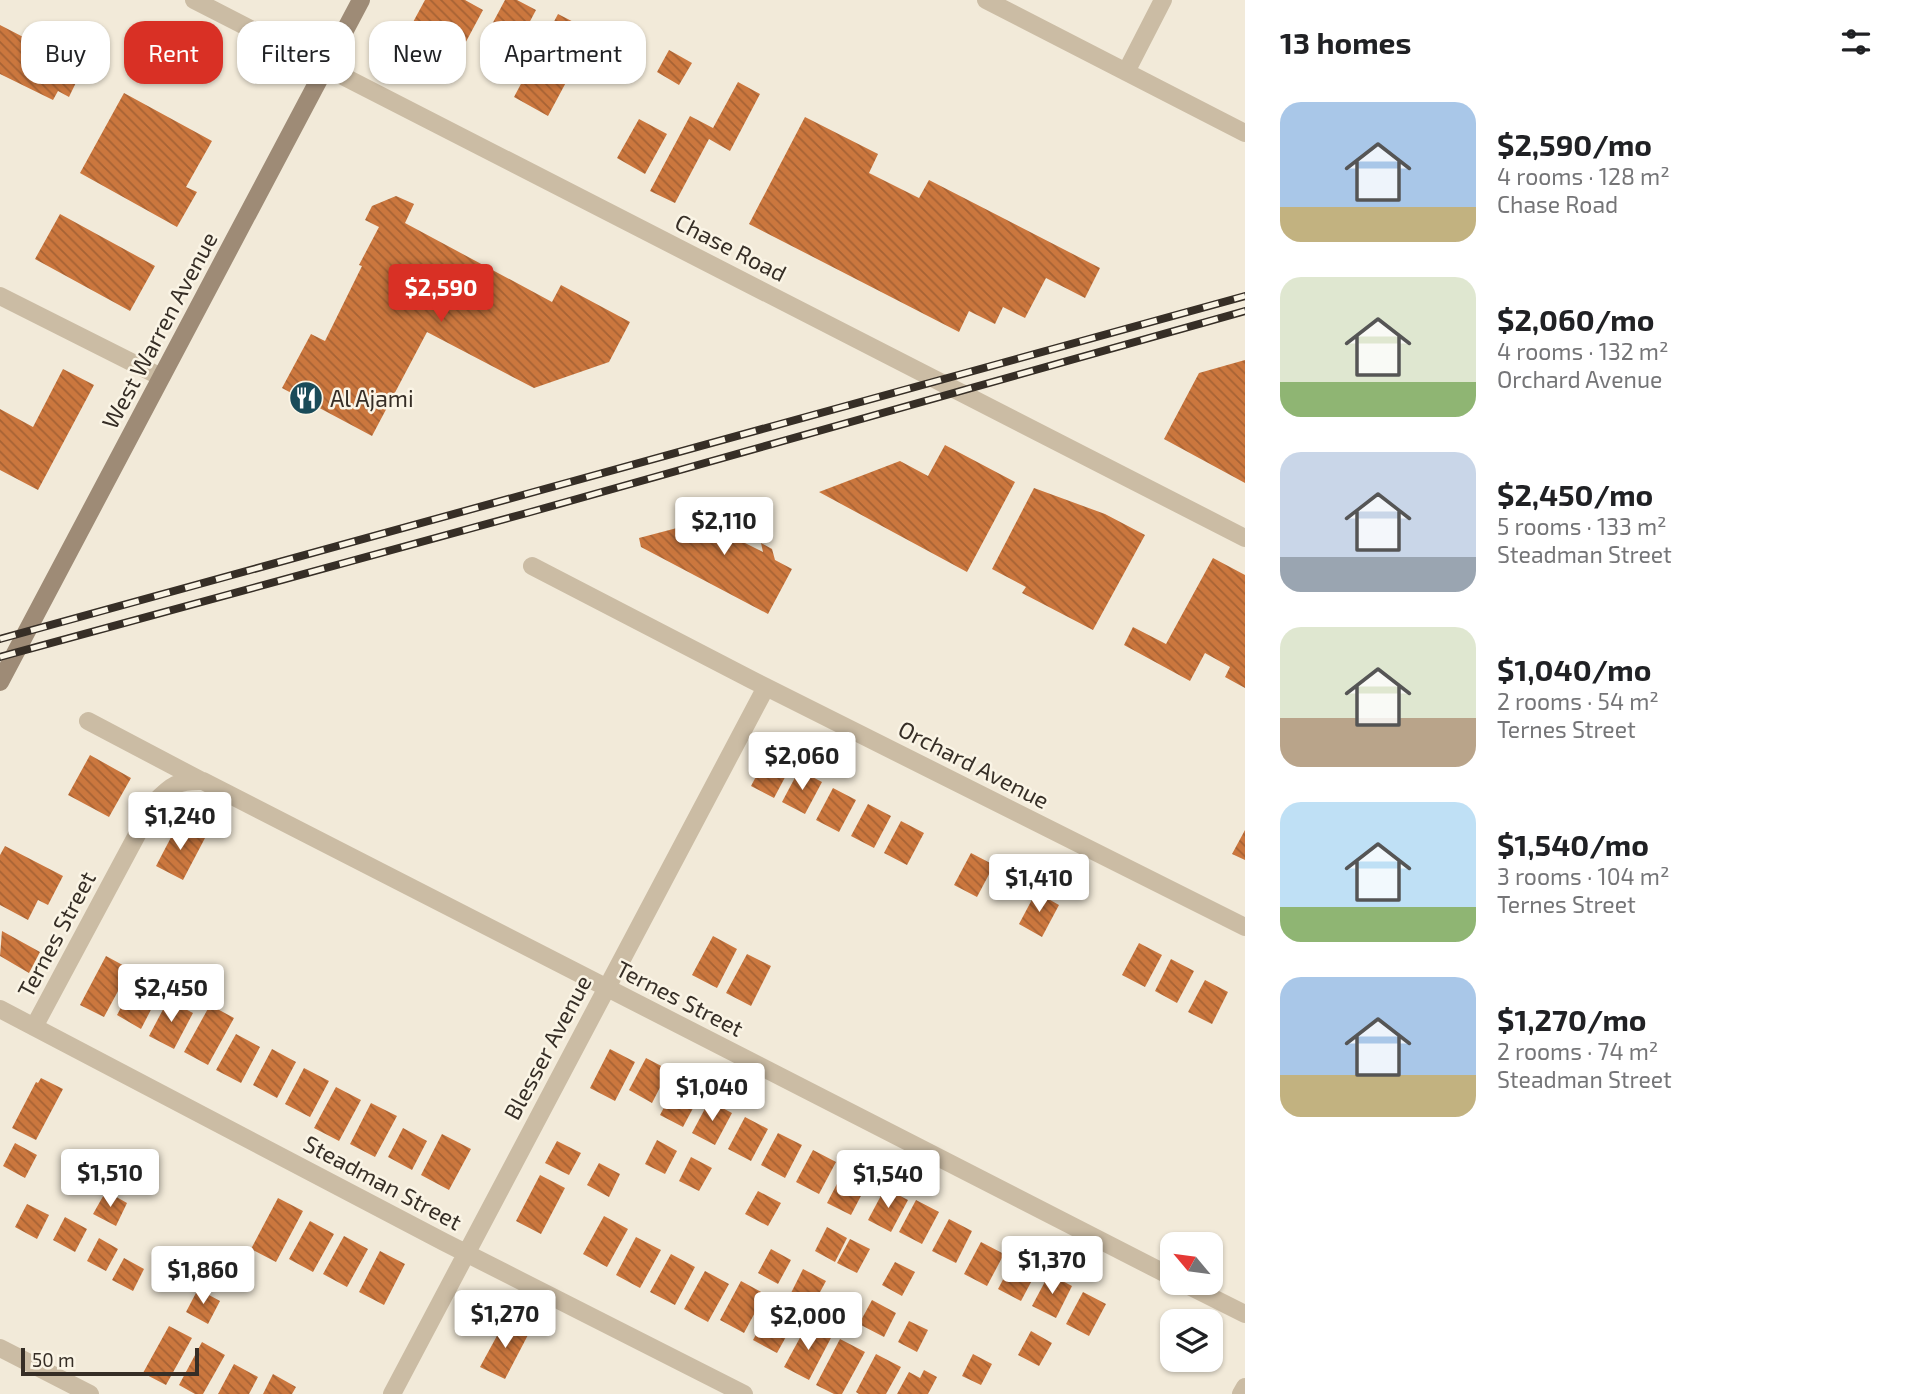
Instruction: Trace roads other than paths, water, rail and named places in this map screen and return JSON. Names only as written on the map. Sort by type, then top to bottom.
[{"type":"main road","name":"West Warren Avenue","points":[[351,21],[362,0]]},
{"type":"main road","name":"West Warren Avenue","points":[[0,682],[318,84]]},
{"type":"street","name":"Chase Road","points":[[194,0],[237,22]]},
{"type":"street","points":[[986,0],[1245,132]]},
{"type":"street","points":[[1126,72],[1163,0]]},
{"type":"street","name":"Chase Road","points":[[355,83],[1245,538]]},
{"type":"street","points":[[0,296],[162,377]]},
{"type":"street","name":"Orchard Avenue","points":[[532,566],[1245,928]]},
{"type":"street","name":"Blesser Avenue","points":[[393,1394],[766,687]]},
{"type":"street","name":"Ternes Street","points":[[88,721],[1160,1271]]},
{"type":"street","name":"Ternes Street","points":[[34,1027],[155,803],[168,788],[184,780],[203,781]]},
{"type":"street","name":"Steadman Street","points":[[0,1009],[467,1254],[744,1394]]},
{"type":"street","points":[[1208,1295],[1245,1314]]},
{"type":"street","points":[[0,1348],[90,1394]]},
{"type":"street","points":[[1241,1394],[1245,1387]]},
{"type":"railway","points":[[0,639],[1245,296]]},
{"type":"railway","points":[[0,657],[527,513],[1245,311]]},
{"type":"place","name":"Al Ajami","points":[[306,398]]}]
